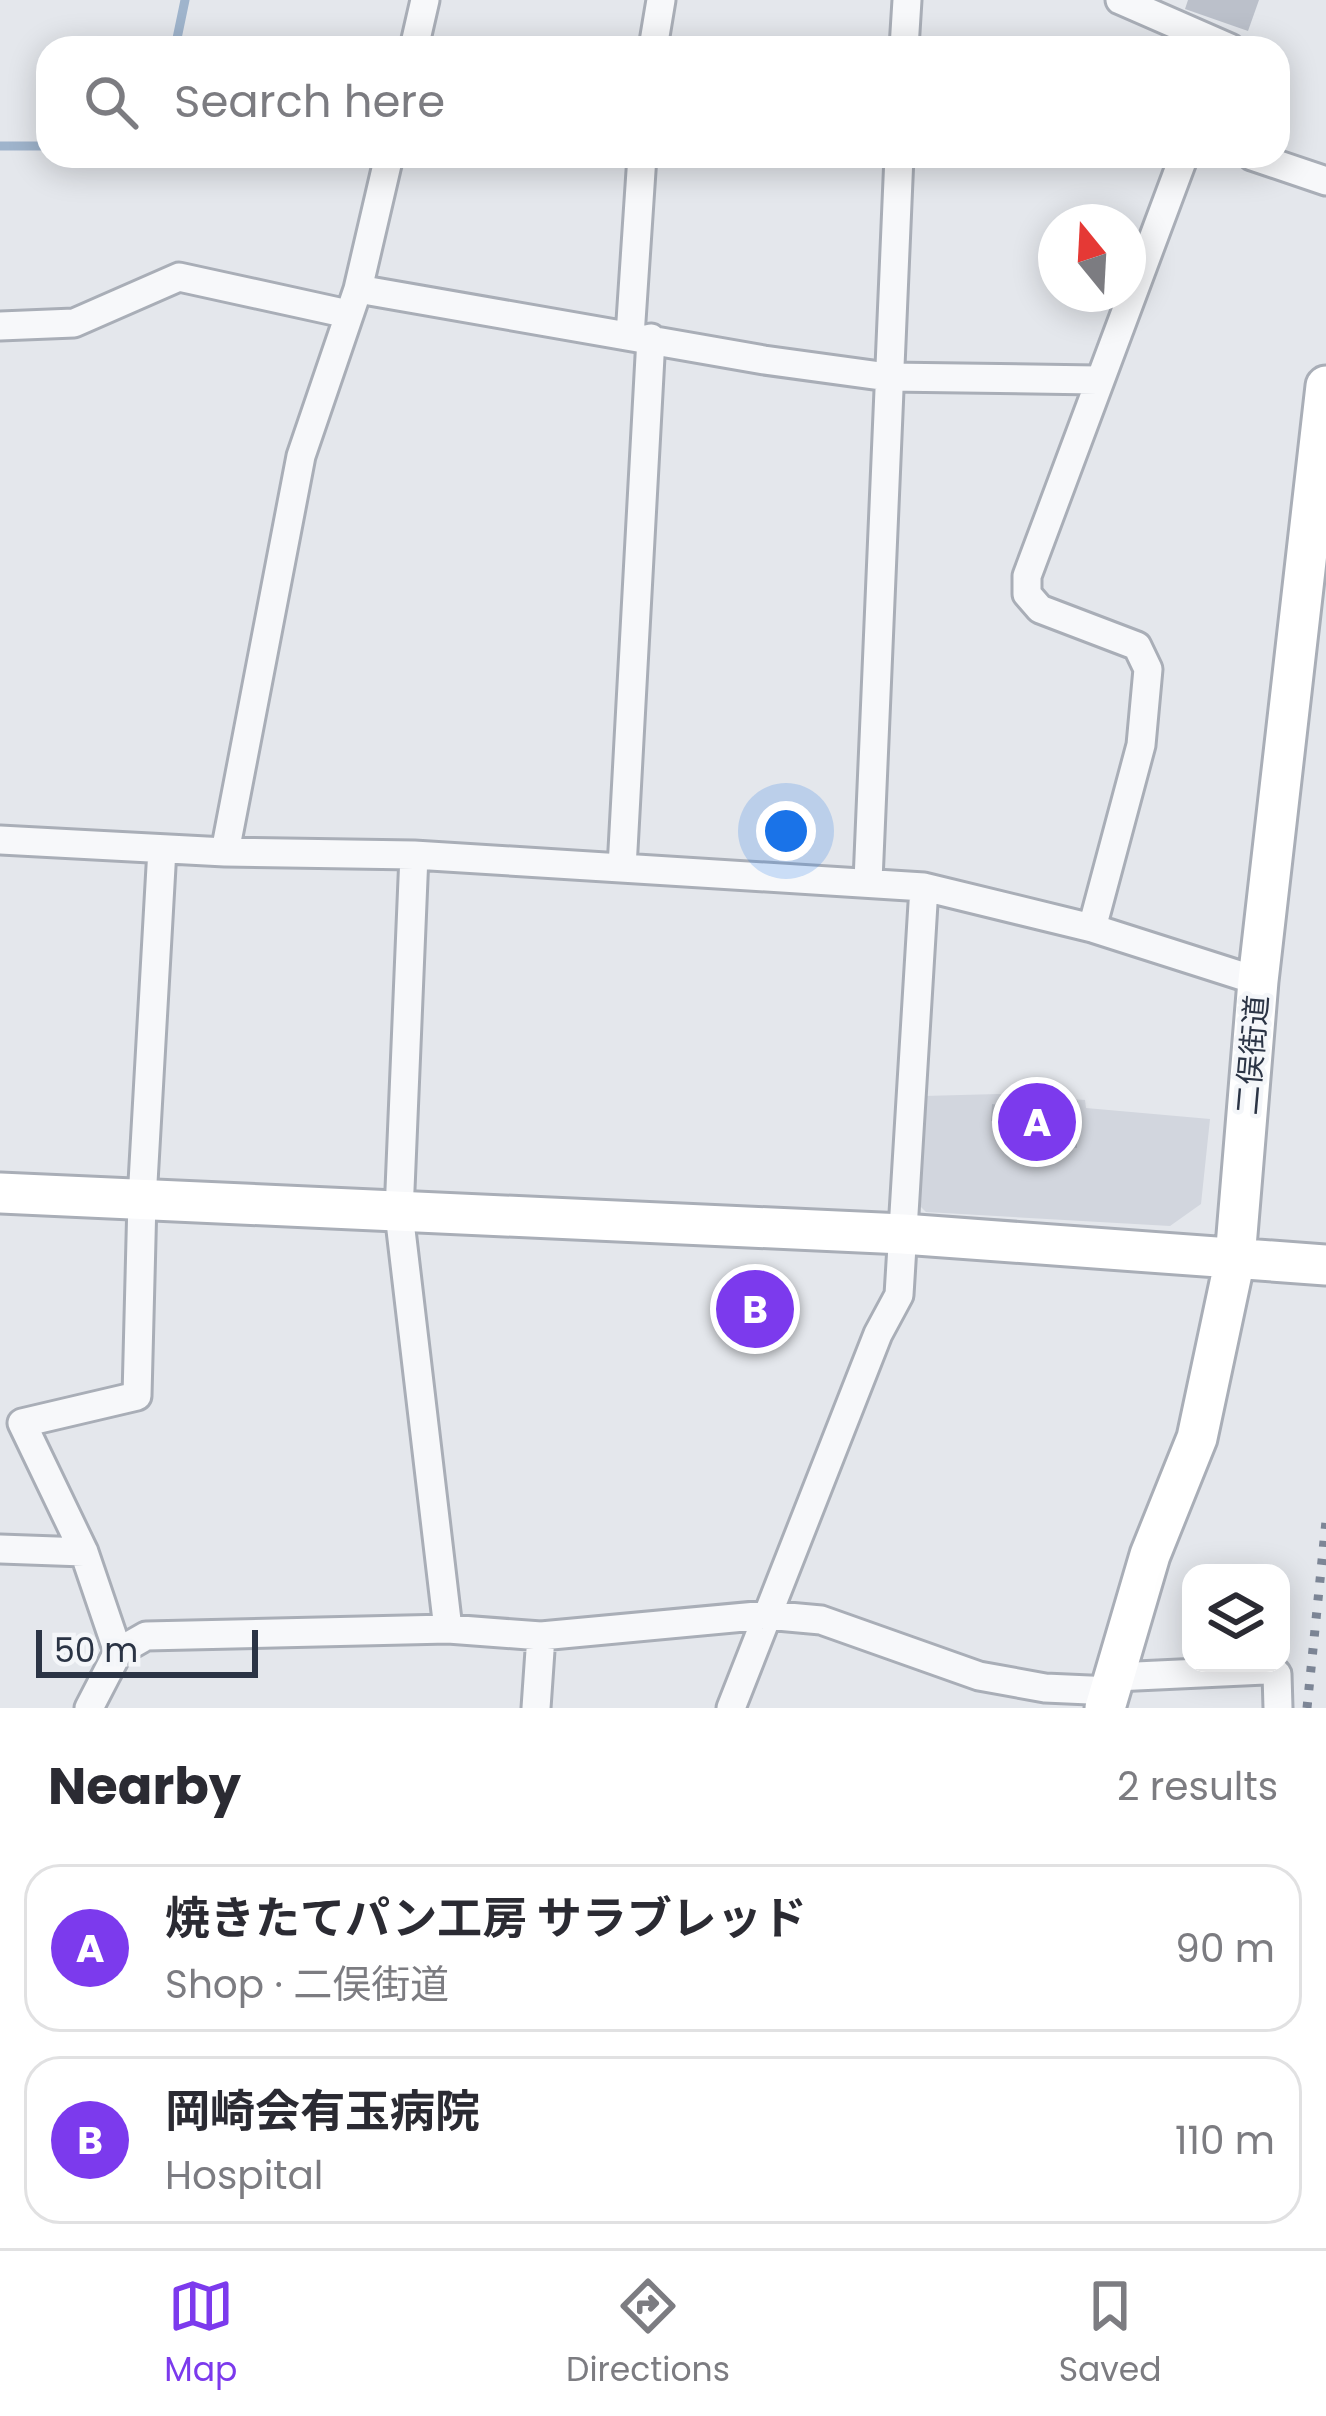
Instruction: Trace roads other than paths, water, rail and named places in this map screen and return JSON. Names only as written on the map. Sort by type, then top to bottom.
[{"type":"street","points":[[417,36],[425,0]]},
{"type":"street","points":[[655,36],[661,0]]},
{"type":"street","points":[[905,36],[907,0]]},
{"type":"street","points":[[1120,0],[1202,36]]},
{"type":"street","points":[[225,852],[301,456],[353,302],[386,168]]},
{"type":"street","points":[[622,868],[640,337],[641,168]]},
{"type":"street","points":[[868,881],[898,168]]},
{"type":"street","points":[[1092,928],[1141,745],[1148,669],[1137,646],[1040,609],[1027,594],[1027,576],[1179,168]]},
{"type":"street","points":[[1288,168],[1326,181]]},
{"type":"street","points":[[0,326],[74,322],[179,277],[640,337],[888,377],[1097,380]]},
{"type":"street","name":"二俣街道","points":[[1111,1692],[1150,1555],[1197,1438],[1235,1259],[1258,981],[1326,386]]},
{"type":"street","points":[[0,839],[225,852],[414,855],[924,887],[1092,928],[1258,981]]},
{"type":"street","points":[[118,1652],[84,1552],[22,1423],[137,1396],[142,1200],[162,849]]},
{"type":"street","points":[[414,855],[399,1213],[448,1629]]},
{"type":"street","points":[[731,1708],[878,1334],[899,1295],[924,887]]},
{"type":"street","points":[[0,1193],[903,1234],[1326,1265]]},
{"type":"street","points":[[0,1549],[84,1552]]},
{"type":"street","points":[[89,1708],[118,1652],[146,1636],[448,1629],[541,1636],[766,1615],[821,1620],[979,1676],[1045,1688],[1111,1692],[1265,1670],[1277,1674],[1278,1708]]},
{"type":"street","points":[[536,1708],[541,1636]]},
{"type":"waterway","points":[[178,36],[185,0]]},
{"type":"waterway","points":[[0,146],[36,146]]},
{"type":"railway","points":[[1307,1708],[1326,1521]]},
{"type":"place","name":"焼きたてパン工房 サラブレッド","points":[[1037,1122]]},
{"type":"place","name":"岡崎会有玉病院","points":[[755,1309]]}]
